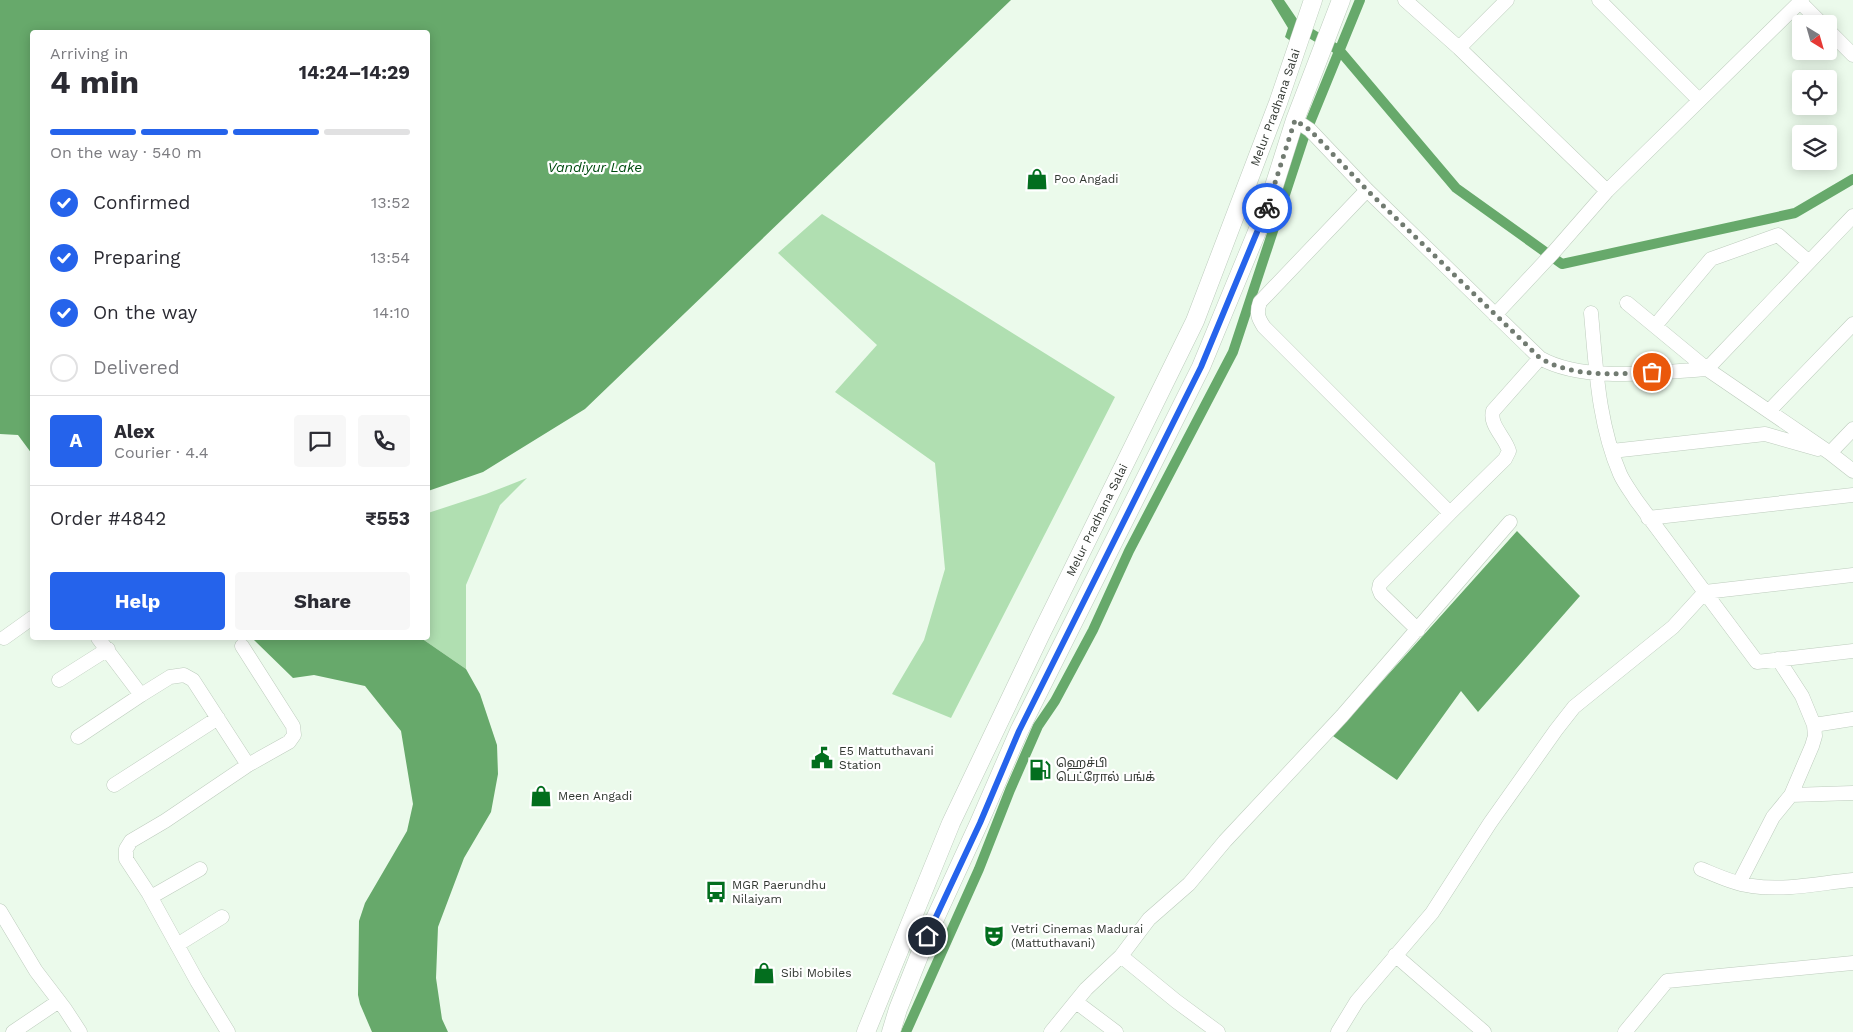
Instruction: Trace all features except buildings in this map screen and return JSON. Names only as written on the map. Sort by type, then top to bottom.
[{"type":"main road","name":"Melur Pradhana Salai","points":[[866,1032],[951,823],[1040,636],[1195,321],[1278,103],[1311,2]]},
{"type":"main road","name":"Melur Pradhana Salai","points":[[891,1032],[898,1009],[927,936],[980,823],[1019,731],[1201,367],[1268,205],[1295,120],[1340,2]]},
{"type":"street","points":[[1406,0],[1459,48],[1607,191]]},
{"type":"street","points":[[1459,48],[1507,0]]},
{"type":"street","points":[[1599,0],[1700,100]]},
{"type":"street","points":[[1495,315],[1548,259],[1607,191],[1801,1],[1814,15]]},
{"type":"street","points":[[1838,40],[1853,55]]},
{"type":"street","points":[[1295,120],[1310,130],[1367,190],[1540,358],[1551,365],[1597,374],[1708,369],[1853,216]]},
{"type":"street","points":[[1367,190],[1260,302],[1257,312],[1258,319],[1450,513]]},
{"type":"street","points":[[1655,326],[1711,260],[1778,235],[1809,262]]},
{"type":"street","points":[[1627,303],[1708,369],[1830,452],[1853,471]]},
{"type":"street","points":[[1591,313],[1600,400],[1612,451],[1621,476],[1648,518],[1757,662],[1853,651]]},
{"type":"street","points":[[1769,411],[1853,324]]},
{"type":"street","points":[[1418,630],[1381,594],[1380,584],[1505,459],[1509,451],[1507,444],[1494,423],[1493,411],[1540,358]]},
{"type":"street","points":[[1830,452],[1853,429]]},
{"type":"street","points":[[1612,451],[1765,434],[1830,452]]},
{"type":"street","points":[[1648,518],[1853,496]]},
{"type":"street","points":[[1051,1032],[1086,989],[1122,956],[1149,919],[1189,884],[1225,841],[1342,716],[1510,522]]},
{"type":"street","points":[[1338,1032],[1357,1001],[1432,913],[1490,823],[1574,707],[1673,627],[1705,592],[1853,575]]},
{"type":"street","points":[[4,638],[30,619]]},
{"type":"street","points":[[100,640],[142,696]]},
{"type":"street","points":[[228,1032],[151,898],[126,859],[126,850],[131,841],[248,765],[289,742],[294,734],[293,726],[242,646]]},
{"type":"street","points":[[59,680],[108,649]]},
{"type":"street","points":[[1739,883],[1773,817],[1790,795],[1812,746],[1814,736],[1814,725],[1802,696],[1778,659]]},
{"type":"street","points":[[78,737],[170,677],[184,675],[193,680],[248,765]]},
{"type":"street","points":[[114,785],[218,718]]},
{"type":"street","points":[[1814,725],[1853,719]]},
{"type":"street","points":[[1790,795],[1853,793]]},
{"type":"street","points":[[151,898],[200,869]]},
{"type":"street","points":[[1701,869],[1739,883],[1777,888],[1853,880]]},
{"type":"street","points":[[0,911],[36,971],[80,1032]]},
{"type":"street","points":[[177,946],[222,917]]},
{"type":"street","points":[[1395,955],[1484,1032]]},
{"type":"street","points":[[1122,956],[1211,1030]]},
{"type":"street","points":[[1625,1032],[1667,980],[1853,963]]},
{"type":"street","points":[[13,1032],[59,1001]]},
{"type":"street","points":[[1076,1002],[1116,1032]]},
{"type":"shaded area","points":[[822,214],[1115,397],[951,718],[892,694],[924,640],[945,569],[935,463],[835,392],[877,345],[778,253]]},
{"type":"shaded area","points":[[527,478],[500,505],[466,585],[466,669],[424,640],[430,640],[430,512]]},
{"type":"water","name":"Vandiyur Lake","points":[[0,0],[1011,0],[585,409],[483,472],[430,490],[430,30],[30,30],[30,451],[18,435],[0,434]]},
{"type":"water","points":[[1271,0],[1284,0],[1299,22],[1292,42],[1285,37],[1288,28]]},
{"type":"water","points":[[1517,531],[1580,596],[1478,712],[1461,691],[1397,780],[1333,736]]},
{"type":"water","points":[[254,640],[424,640],[466,669],[480,694],[497,745],[498,774],[491,812],[464,858],[438,927],[436,978],[442,1019],[448,1032],[372,1032],[358,995],[359,921],[365,903],[407,831],[413,804],[401,731],[365,686],[314,675],[293,678]]},
{"type":"waterway","points":[[906,1032],[979,869],[1038,726],[1055,701],[1093,630],[1129,551],[1233,352],[1304,137],[1360,0]]},
{"type":"waterway","points":[[1300,27],[1340,51],[1456,188],[1562,264],[1795,213],[1853,179]]},
{"type":"way so far","points":[[1267,208],[1295,120],[1310,130],[1367,190],[1540,358],[1551,365],[1597,374],[1652,372]]},
{"type":"place","name":"Poo Angadi","points":[[1037,179]]},
{"type":"place","name":"E5 Mattuthavani Station","points":[[822,758]]},
{"type":"place","name":"ஹெச்பி பெட்ரோல் பங்க்","points":[[1040,770]]},
{"type":"place","name":"Meen Angadi","points":[[541,796]]},
{"type":"place","name":"MGR Paerundhu Nilaiyam","points":[[716,892]]},
{"type":"place","name":"Vetri Cinemas Madurai (Mattuthavani)","points":[[994,936]]},
{"type":"place","name":"Sibi Mobiles","points":[[764,973]]},
{"type":"route","points":[[927,936],[980,823],[1019,731],[1201,367],[1267,208]]}]
